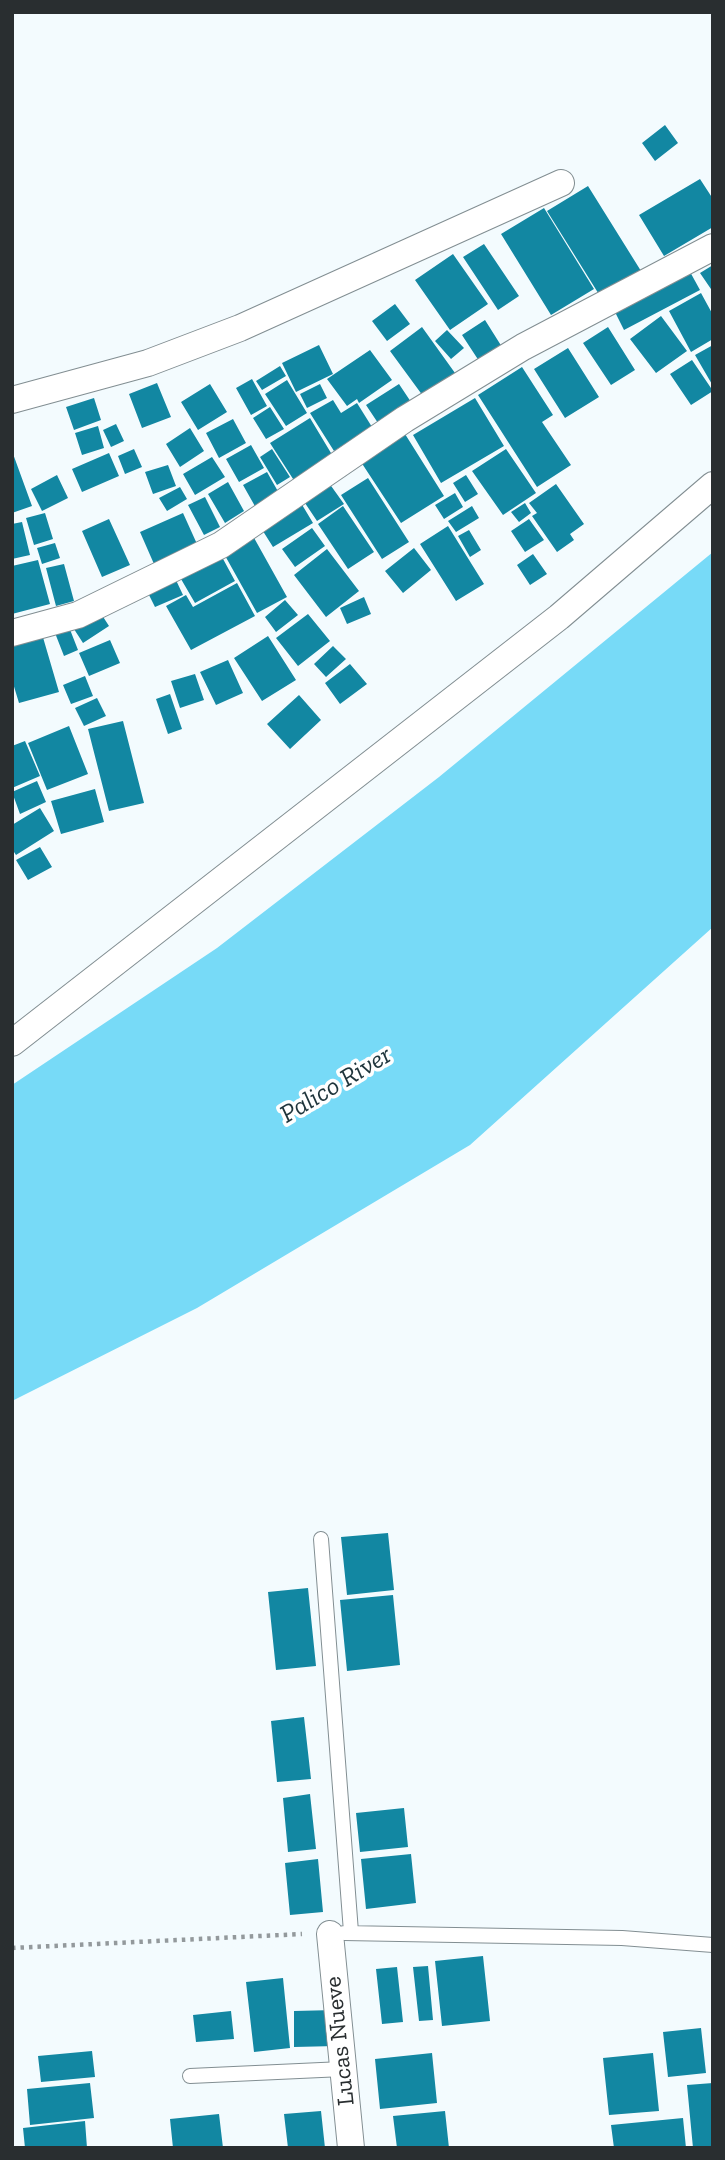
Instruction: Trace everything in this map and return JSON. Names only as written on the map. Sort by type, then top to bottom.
[{"type":"street","points":[[12,400],[148,363],[240,328],[561,183]]},
{"type":"street","points":[[12,633],[78,615],[221,545],[405,419],[523,347],[713,247]]},
{"type":"street","points":[[12,1043],[559,617],[713,485]]},
{"type":"street","name":"Lucas Nueve","points":[[340,1933],[343,2069],[351,2148]]},
{"type":"lane","points":[[321,1539],[340,1933],[622,1938],[713,1945]]},
{"type":"lane","points":[[190,2076],[343,2069]]},
{"type":"path","points":[[12,1948],[252,1934],[340,1933]]},
{"type":"water","name":"Palico River","points":[[713,552],[713,927],[470,1145],[197,1308],[12,1401],[12,1085],[217,948],[439,777]]},
{"type":"building","points":[[665,125],[678,143],[655,161],[642,143]]},
{"type":"building","points":[[700,179],[713,199],[713,227],[664,256],[639,215]]},
{"type":"building","points":[[588,186],[641,271],[600,296],[547,211]]},
{"type":"building","points":[[544,208],[594,289],[551,315],[501,234]]},
{"type":"building","points":[[484,244],[519,296],[498,310],[463,257]]},
{"type":"building","points":[[453,254],[488,304],[450,330],[415,280]]},
{"type":"building","points":[[713,265],[713,292],[700,273]]},
{"type":"building","points":[[689,270],[700,290],[624,330],[614,310]]},
{"type":"building","points":[[701,293],[713,315],[713,339],[691,352],[669,311]]},
{"type":"building","points":[[395,304],[410,324],[387,341],[372,321]]},
{"type":"building","points":[[661,316],[687,351],[656,373],[630,339]]},
{"type":"building","points":[[485,320],[502,347],[479,361],[462,335]]},
{"type":"building","points":[[422,327],[455,373],[423,396],[390,351]]},
{"type":"building","points":[[608,327],[635,370],[611,385],[583,343]]},
{"type":"building","points":[[447,330],[464,348],[451,359],[435,341]]},
{"type":"building","points":[[319,345],[333,374],[296,392],[282,363]]},
{"type":"building","points":[[713,345],[713,386],[695,355]]},
{"type":"building","points":[[568,348],[599,397],[565,418],[534,369]]},
{"type":"building","points":[[370,350],[392,380],[359,403],[357,399],[347,406],[327,379]]},
{"type":"building","points":[[692,360],[713,391],[691,405],[670,374]]},
{"type":"building","points":[[280,366],[286,376],[262,390],[256,381]]},
{"type":"building","points":[[522,367],[553,415],[542,422],[571,465],[537,487],[478,395]]},
{"type":"building","points":[[252,379],[267,406],[251,415],[236,388]]},
{"type":"building","points":[[287,380],[307,413],[286,426],[265,394]]},
{"type":"building","points":[[157,383],[171,417],[142,428],[129,394]]},
{"type":"building","points":[[210,384],[227,412],[198,430],[181,402]]},
{"type":"building","points":[[320,384],[327,398],[307,408],[300,394]]},
{"type":"building","points":[[399,384],[411,402],[378,423],[366,405]]},
{"type":"building","points":[[94,398],[101,420],[74,430],[66,407]]},
{"type":"building","points":[[475,398],[504,446],[441,483],[413,435]]},
{"type":"building","points":[[333,400],[341,413],[357,403],[372,427],[334,451],[310,413]]},
{"type":"building","points":[[270,407],[284,429],[266,439],[253,418]]},
{"type":"building","points":[[310,418],[334,458],[295,482],[270,443]]},
{"type":"building","points":[[233,419],[246,443],[219,458],[206,433]]},
{"type":"building","points":[[116,424],[124,441],[111,447],[103,430]]},
{"type":"building","points":[[98,426],[104,448],[82,455],[75,433]]},
{"type":"building","points":[[190,428],[204,451],[180,467],[166,444]]},
{"type":"building","points":[[405,434],[444,496],[401,523],[361,462]]},
{"type":"building","points":[[251,445],[264,468],[239,482],[226,459]]},
{"type":"building","points":[[134,449],[142,467],[125,474],[118,456]]},
{"type":"building","points":[[272,449],[290,477],[277,485],[260,457]]},
{"type":"building","points":[[506,449],[536,493],[503,515],[472,471]]},
{"type":"building","points":[[12,451],[32,506],[12,513]]},
{"type":"building","points":[[109,453],[119,476],[82,492],[72,469]]},
{"type":"building","points":[[212,457],[225,477],[195,495],[183,474]]},
{"type":"building","points":[[168,465],[176,486],[153,494],[145,472]]},
{"type":"building","points":[[267,472],[280,495],[256,508],[243,485]]},
{"type":"building","points":[[57,475],[68,498],[42,511],[31,489]]},
{"type":"building","points":[[466,475],[478,494],[465,502],[453,483]]},
{"type":"building","points":[[368,478],[409,542],[382,559],[341,495]]},
{"type":"building","points":[[228,482],[244,511],[225,523],[208,494]]},
{"type":"building","points":[[329,483],[344,504],[317,521],[303,500]]},
{"type":"building","points":[[556,484],[584,524],[570,534],[574,540],[557,552],[532,516],[537,513],[529,503]]},
{"type":"building","points":[[180,487],[187,499],[167,511],[159,498]]},
{"type":"building","points":[[455,493],[463,507],[444,519],[435,505]]},
{"type":"building","points":[[205,497],[220,527],[204,535],[188,505]]},
{"type":"building","points":[[301,503],[313,523],[273,547],[261,528]]},
{"type":"building","points":[[525,503],[531,513],[519,522],[511,512]]},
{"type":"building","points":[[343,506],[374,552],[348,569],[318,524]]},
{"type":"building","points":[[472,506],[479,518],[456,532],[448,521]]},
{"type":"building","points":[[45,513],[53,539],[34,545],[26,518]]},
{"type":"building","points":[[183,513],[197,544],[154,564],[140,532]]},
{"type":"building","points":[[109,519],[130,565],[102,577],[82,531]]},
{"type":"building","points":[[529,519],[544,540],[525,552],[511,531]]},
{"type":"building","points":[[22,522],[30,555],[12,559],[12,524]]},
{"type":"building","points":[[448,526],[484,584],[456,601],[420,544]]},
{"type":"building","points":[[312,528],[325,546],[295,567],[282,549]]},
{"type":"building","points":[[469,530],[481,550],[470,557],[458,536]]},
{"type":"building","points":[[253,536],[287,597],[257,613],[223,552]]},
{"type":"building","points":[[55,543],[60,558],[42,564],[37,548]]},
{"type":"building","points":[[414,548],[431,570],[403,593],[385,571]]},
{"type":"building","points":[[327,549],[359,591],[326,617],[294,575]]},
{"type":"building","points":[[533,554],[547,574],[530,585],[517,565]]},
{"type":"building","points":[[222,557],[235,581],[195,603],[181,579]]},
{"type":"building","points":[[38,560],[50,604],[12,614],[12,566]]},
{"type":"building","points":[[64,564],[74,601],[56,606],[46,568]]},
{"type":"building","points":[[175,578],[183,595],[155,607],[147,591]]},
{"type":"building","points":[[237,583],[255,616],[191,650],[166,606],[186,595],[193,607]]},
{"type":"building","points":[[364,597],[371,614],[347,624],[340,608]]},
{"type":"building","points":[[285,600],[298,615],[276,632],[265,617]]},
{"type":"building","points":[[98,609],[109,626],[83,643],[72,626]]},
{"type":"building","points":[[308,614],[330,641],[298,666],[276,638]]},
{"type":"building","points":[[69,627],[78,650],[64,656],[55,633]]},
{"type":"building","points":[[42,634],[59,692],[19,703],[12,680],[12,643]]},
{"type":"building","points":[[268,636],[296,680],[262,701],[234,658]]},
{"type":"building","points":[[110,640],[120,663],[89,676],[79,653]]},
{"type":"building","points":[[333,646],[346,659],[326,677],[314,664]]},
{"type":"building","points":[[228,660],[243,693],[216,705],[200,672]]},
{"type":"building","points":[[350,664],[367,684],[340,704],[325,683]]},
{"type":"building","points":[[195,674],[204,700],[180,708],[171,681]]},
{"type":"building","points":[[85,676],[93,696],[71,704],[63,685]]},
{"type":"building","points":[[170,694],[182,729],[168,734],[156,699]]},
{"type":"building","points":[[299,695],[321,720],[290,749],[267,724]]},
{"type":"building","points":[[97,698],[106,716],[84,726],[75,708]]},
{"type":"building","points":[[123,721],[144,803],[109,811],[88,729]]},
{"type":"building","points":[[69,726],[88,774],[47,790],[28,743]]},
{"type":"building","points":[[25,741],[40,776],[12,788],[12,746]]},
{"type":"building","points":[[37,781],[46,802],[20,814],[12,792]]},
{"type":"building","points":[[95,789],[104,822],[61,834],[51,801]]},
{"type":"building","points":[[40,808],[54,831],[16,855],[12,849],[12,825]]},
{"type":"building","points":[[40,847],[52,867],[28,880],[16,860]]},
{"type":"building","points":[[388,1533],[394,1590],[347,1595],[341,1537]]},
{"type":"building","points":[[308,1588],[316,1666],[276,1670],[268,1592]]},
{"type":"building","points":[[393,1595],[400,1665],[347,1671],[340,1600]]},
{"type":"building","points":[[304,1717],[311,1779],[277,1782],[271,1721]]},
{"type":"building","points":[[310,1794],[316,1849],[288,1852],[283,1798]]},
{"type":"building","points":[[404,1808],[408,1847],[360,1852],[356,1813]]},
{"type":"building","points":[[411,1854],[416,1903],[366,1909],[361,1859]]},
{"type":"building","points":[[318,1859],[323,1912],[290,1915],[285,1863]]},
{"type":"building","points":[[483,1956],[490,2021],[442,2026],[435,1961]]},
{"type":"building","points":[[428,1966],[433,2020],[419,2021],[413,1967]]},
{"type":"building","points":[[397,1967],[403,2022],[382,2024],[376,1969]]},
{"type":"building","points":[[283,1978],[290,2048],[254,2052],[246,1982]]},
{"type":"building","points":[[335,2010],[336,2046],[294,2047],[294,2011]]},
{"type":"building","points":[[231,2011],[234,2039],[196,2042],[193,2015]]},
{"type":"building","points":[[701,2028],[706,2073],[668,2077],[663,2032]]},
{"type":"building","points":[[92,2051],[95,2077],[41,2082],[38,2056]]},
{"type":"building","points":[[432,2053],[437,2103],[380,2109],[375,2059]]},
{"type":"building","points":[[653,2053],[659,2111],[609,2115],[603,2058]]},
{"type":"building","points":[[90,2083],[94,2118],[30,2125],[27,2089]]},
{"type":"building","points":[[713,2083],[713,2148],[693,2148],[687,2085]]},
{"type":"building","points":[[321,2111],[325,2148],[288,2148],[284,2114]]},
{"type":"building","points":[[445,2111],[449,2148],[397,2148],[393,2116]]},
{"type":"building","points":[[219,2114],[223,2148],[173,2148],[170,2119]]},
{"type":"building","points":[[683,2118],[686,2148],[614,2148],[611,2125]]},
{"type":"building","points":[[85,2121],[87,2148],[25,2148],[23,2128]]}]
